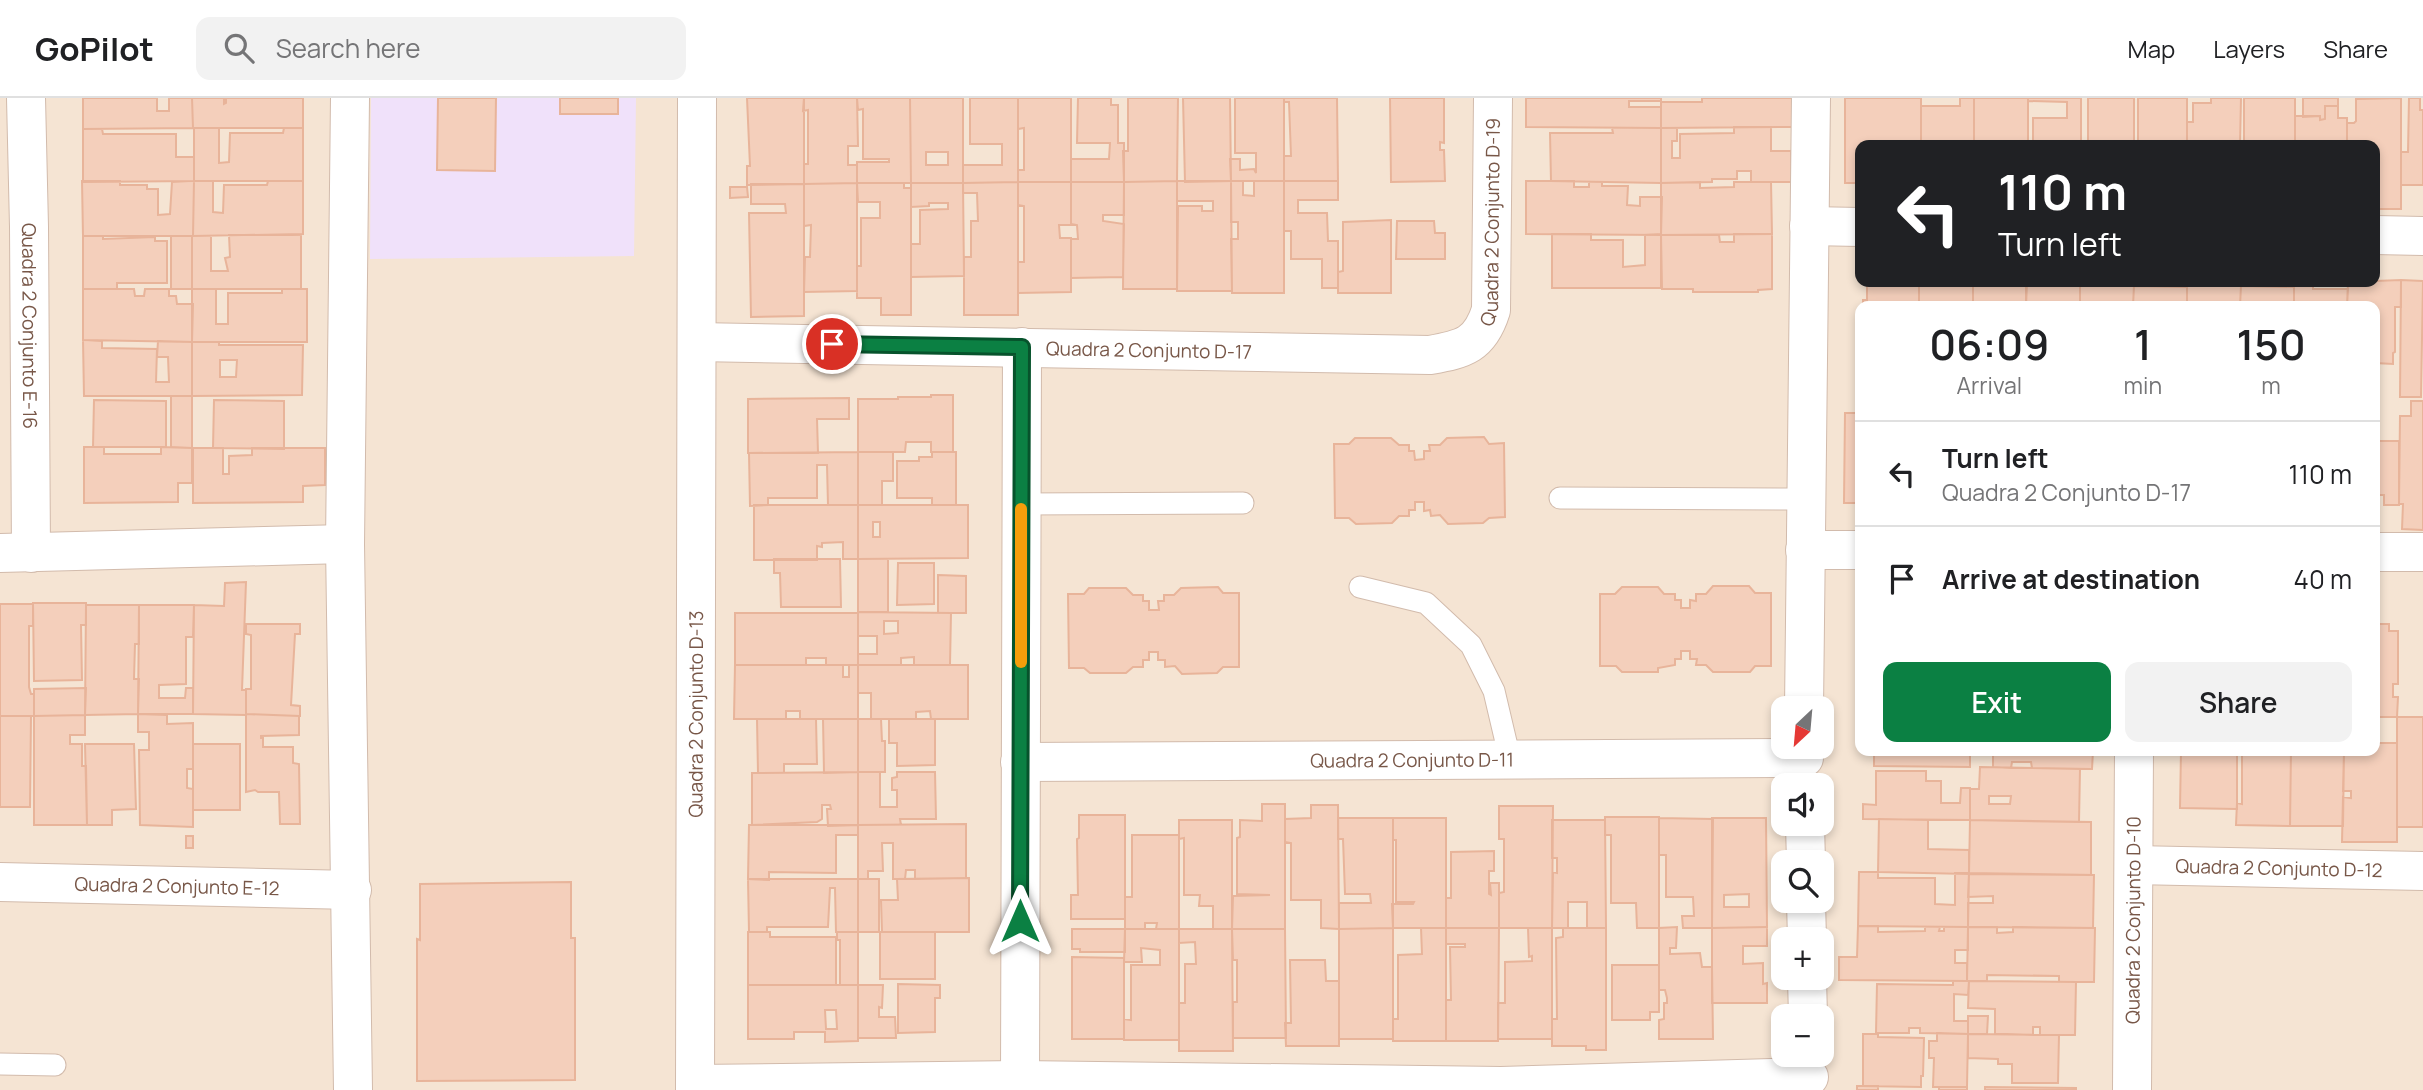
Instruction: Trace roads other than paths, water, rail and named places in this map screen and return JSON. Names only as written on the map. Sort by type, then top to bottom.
[{"type":"street","name":"Quadra 2 Conjunto E-16","points":[[15,553],[15,227],[26,98]]},
{"type":"street","points":[[349,98],[345,544],[353,1090]]},
{"type":"street","name":"Quadra 2 Conjunto D-13","points":[[695,1087],[697,98]]},
{"type":"street","name":"Quadra 2 Conjunto D-19","points":[[1473,342],[1485,329],[1491,310],[1493,98]]},
{"type":"street","points":[[1804,696],[1811,98]]},
{"type":"street","points":[[1809,226],[1855,227]]},
{"type":"street","points":[[2380,235],[2423,236]]},
{"type":"street","name":"Quadra 2 Conjunto D-17","points":[[697,342],[1430,355],[1452,351],[1473,342]]},
{"type":"street","points":[[1020,1080],[1022,347]]},
{"type":"street","points":[[15,553],[345,544]]},
{"type":"street","points":[[1805,550],[1855,550]]},
{"type":"street","points":[[2380,552],[2423,552]]},
{"type":"street","name":"Quadra 2 Conjunto D-10","points":[[2132,1090],[2134,756]]},
{"type":"street","name":"Quadra 2 Conjunto D-11","points":[[1020,762],[1510,759],[1804,764]]},
{"type":"street","name":"Quadra 2 Conjunto D-12","points":[[2134,865],[2423,871]]},
{"type":"street","name":"Quadra 2 Conjunto E-12","points":[[0,882],[352,890]]},
{"type":"street","points":[[695,1087],[1020,1080],[1501,1088],[1809,1074]]},
{"type":"lane","points":[[1560,498],[1806,499]]},
{"type":"lane","points":[[1021,504],[1243,503]]},
{"type":"lane","points":[[1360,587],[1426,603],[1471,645],[1494,691],[1510,759]]},
{"type":"lane","points":[[0,1064],[55,1065]]}]
